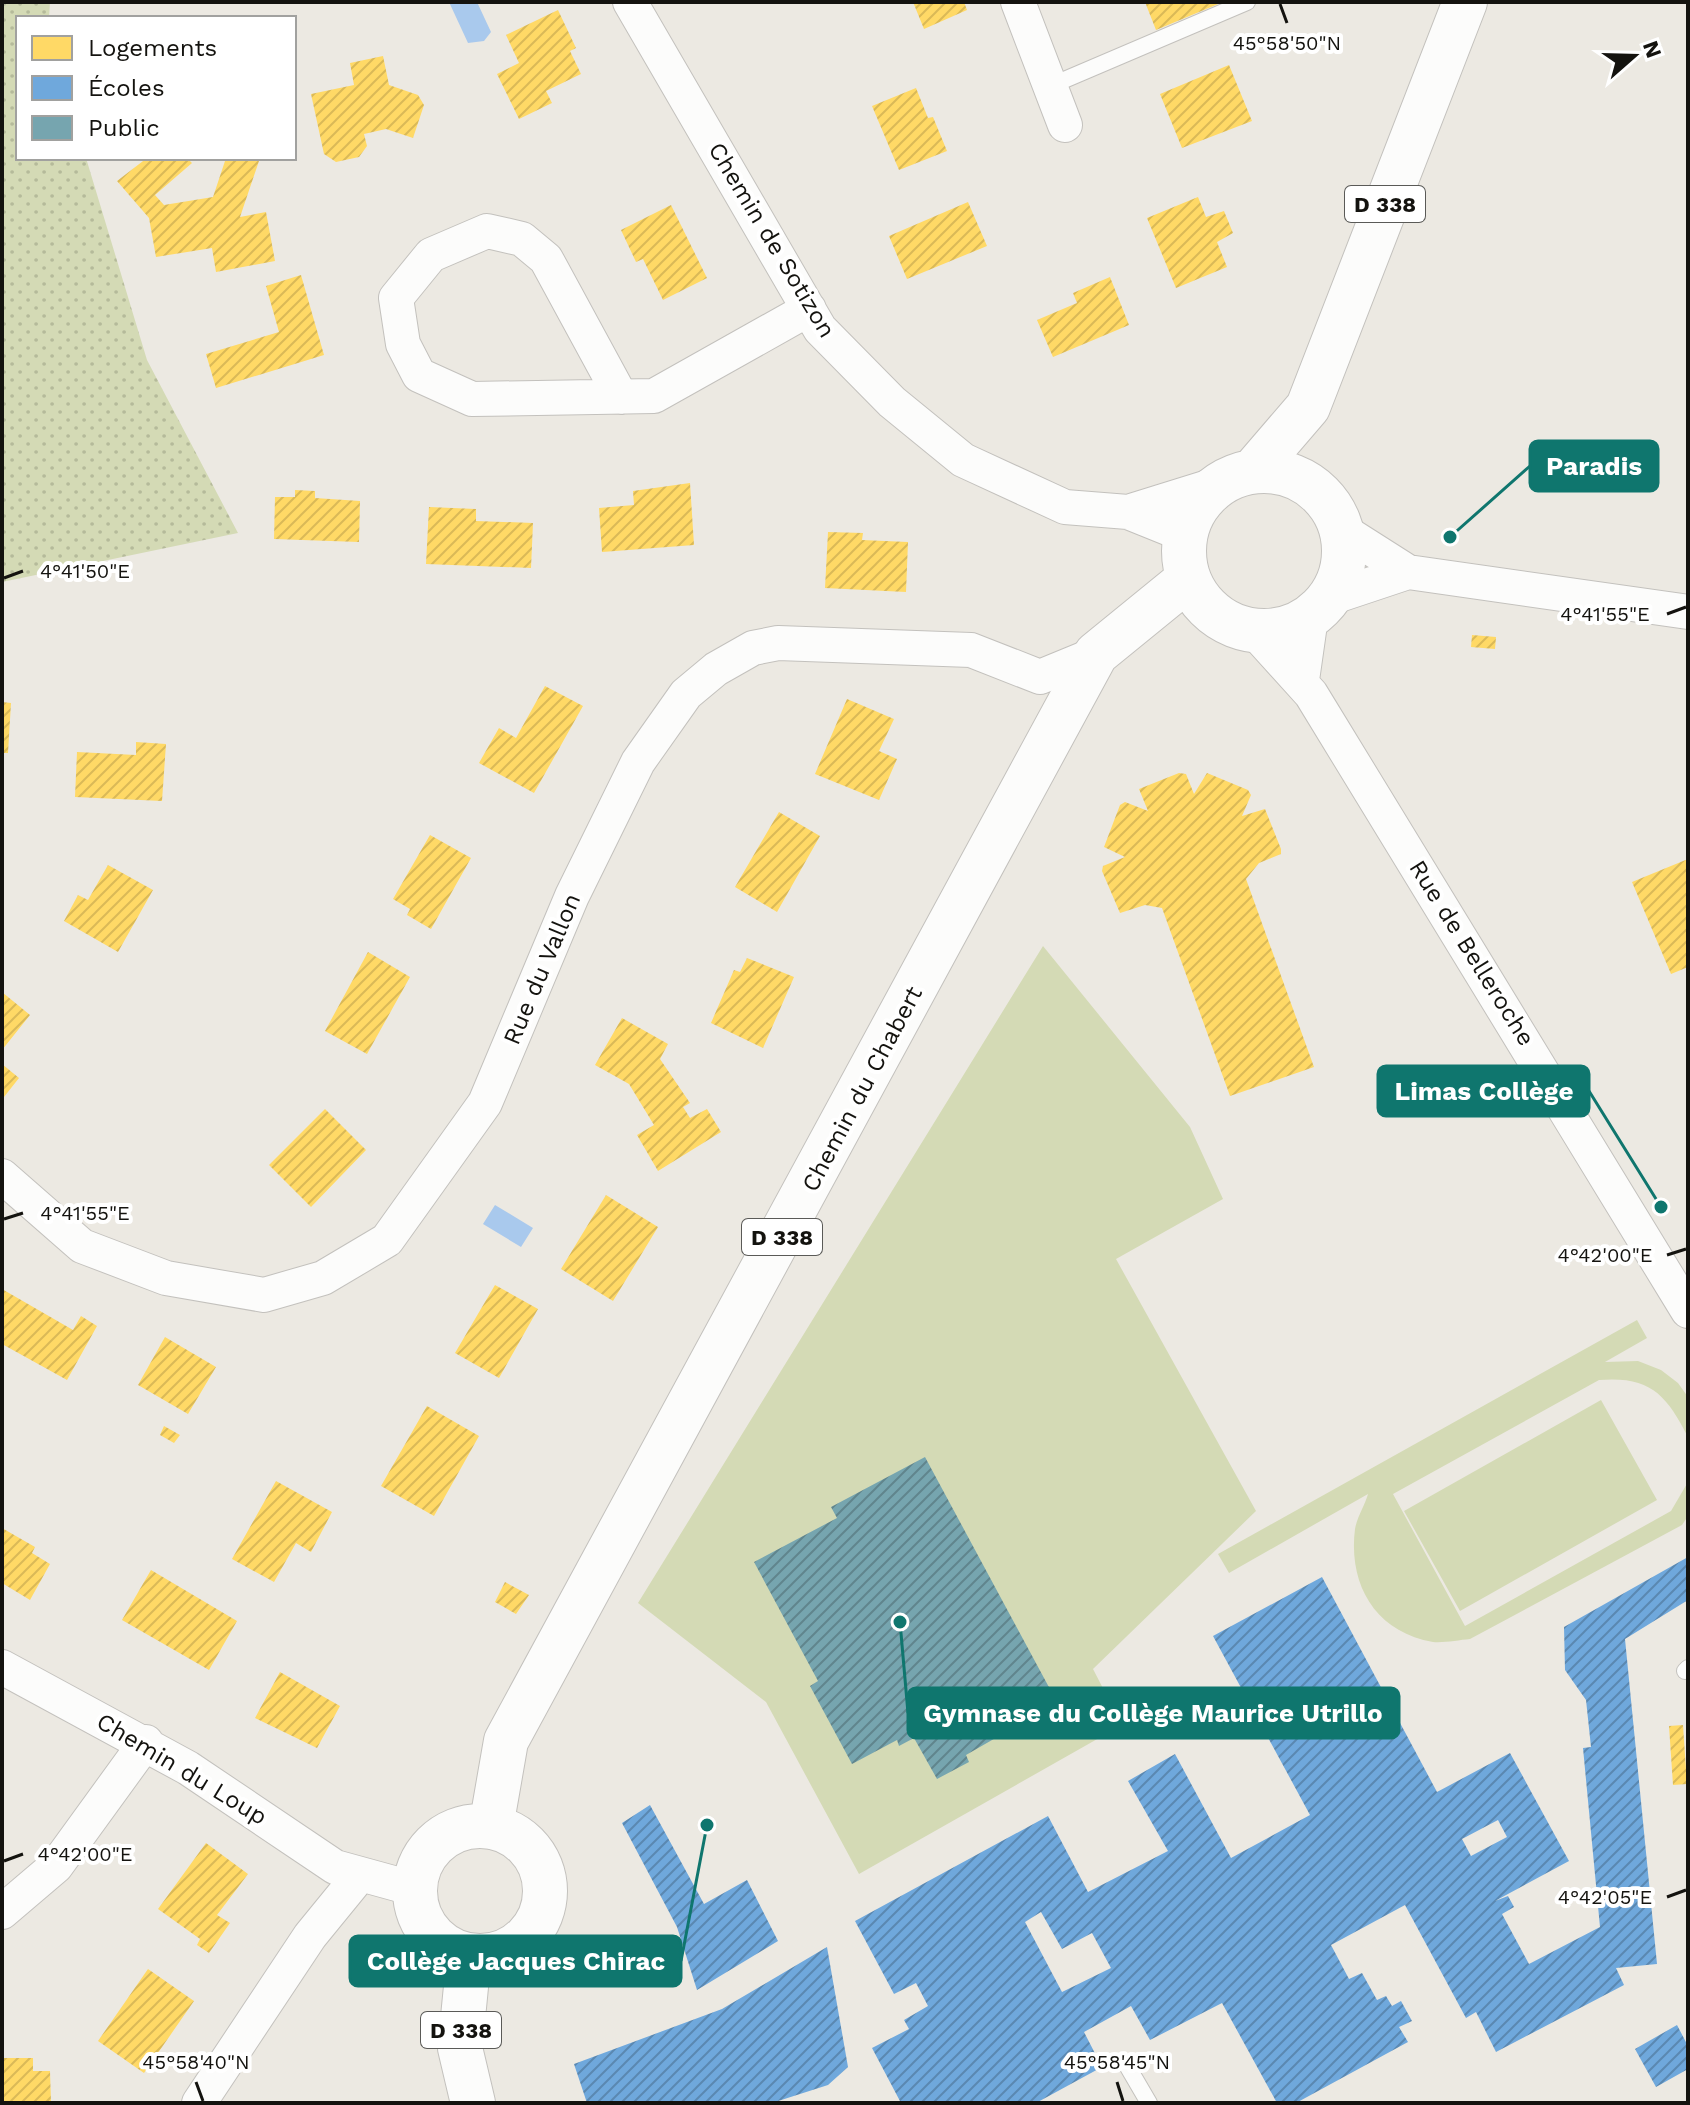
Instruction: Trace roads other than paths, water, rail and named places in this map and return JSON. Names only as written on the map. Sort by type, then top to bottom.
[{"type":"main road","name":"D 338","points":[[1313,486],[1308,407],[1465,2]]},
{"type":"main road","name":"D 338","points":[[1235,477],[1308,407]]},
{"type":"main road","points":[[1096,654],[1234,623],[1293,626],[1320,608],[1341,577],[1345,554],[1342,530],[1331,506],[1313,486],[1274,470],[1235,477],[1202,498],[1185,535],[1184,557],[1188,579],[1199,599],[1234,623]]},
{"type":"main road","name":"Chemin du Chabert","points":[[491,1827],[506,1741],[1096,654],[1188,579]]},
{"type":"main road","points":[[491,1827],[509,1833],[534,1855],[541,1868],[545,1894],[540,1916],[526,1938],[507,1951],[469,1956],[443,1945],[427,1930],[418,1913],[415,1889],[422,1862],[436,1844],[463,1828],[491,1827]]},
{"type":"main road","name":"D 338","points":[[469,1956],[460,2048],[473,2103]]},
{"type":"street","name":"Chemin de Sotizon","points":[[630,2],[820,329],[892,402],[963,460],[1065,507],[1128,512],[1185,535]]},
{"type":"street","points":[[1018,2],[1065,125]]},
{"type":"street","points":[[621,397],[546,259],[522,239],[487,231],[431,255],[396,298],[403,344],[419,375],[472,399],[621,397],[654,396],[809,309]]},
{"type":"street","name":"Chemin de Sotizon","points":[[1128,512],[1235,477]]},
{"type":"street","points":[[1342,530],[1408,572],[1688,612]]},
{"type":"street","points":[[1302,680],[1320,608],[1408,572]]},
{"type":"street","name":"Rue de Belleroche","points":[[1234,623],[1302,680],[1481,967],[1688,1311]]},
{"type":"street","name":"Rue du Vallon","points":[[2,1176],[82,1246],[166,1278],[264,1295],[323,1278],[387,1240],[485,1103],[572,896],[638,762],[686,694],[716,669],[753,648],[778,643],[971,650],[1040,677],[1096,654]]},
{"type":"street","name":"Chemin du Loup","points":[[2,1667],[146,1742],[335,1867],[415,1889]]},
{"type":"street","points":[[2,1912],[56,1866],[146,1742]]},
{"type":"street","points":[[199,2103],[310,1936],[359,1876]]},
{"type":"lane","points":[[1050,86],[1247,2]]},
{"type":"lane","points":[[1125,2062],[1149,2103]]},
{"type":"water","points":[[449,2],[477,2],[491,32],[484,41],[468,43]]},
{"type":"water","points":[[495,1205],[533,1228],[521,1247],[483,1224]]},
{"type":"place","name":"Paradis","points":[[1450,537]]},
{"type":"place","name":"Limas Collège","points":[[1661,1207]]},
{"type":"place","name":"Gymnase du Collège Maurice Utrillo","points":[[900,1622]]},
{"type":"place","name":"Collège Jacques Chirac","points":[[707,1825]]}]
